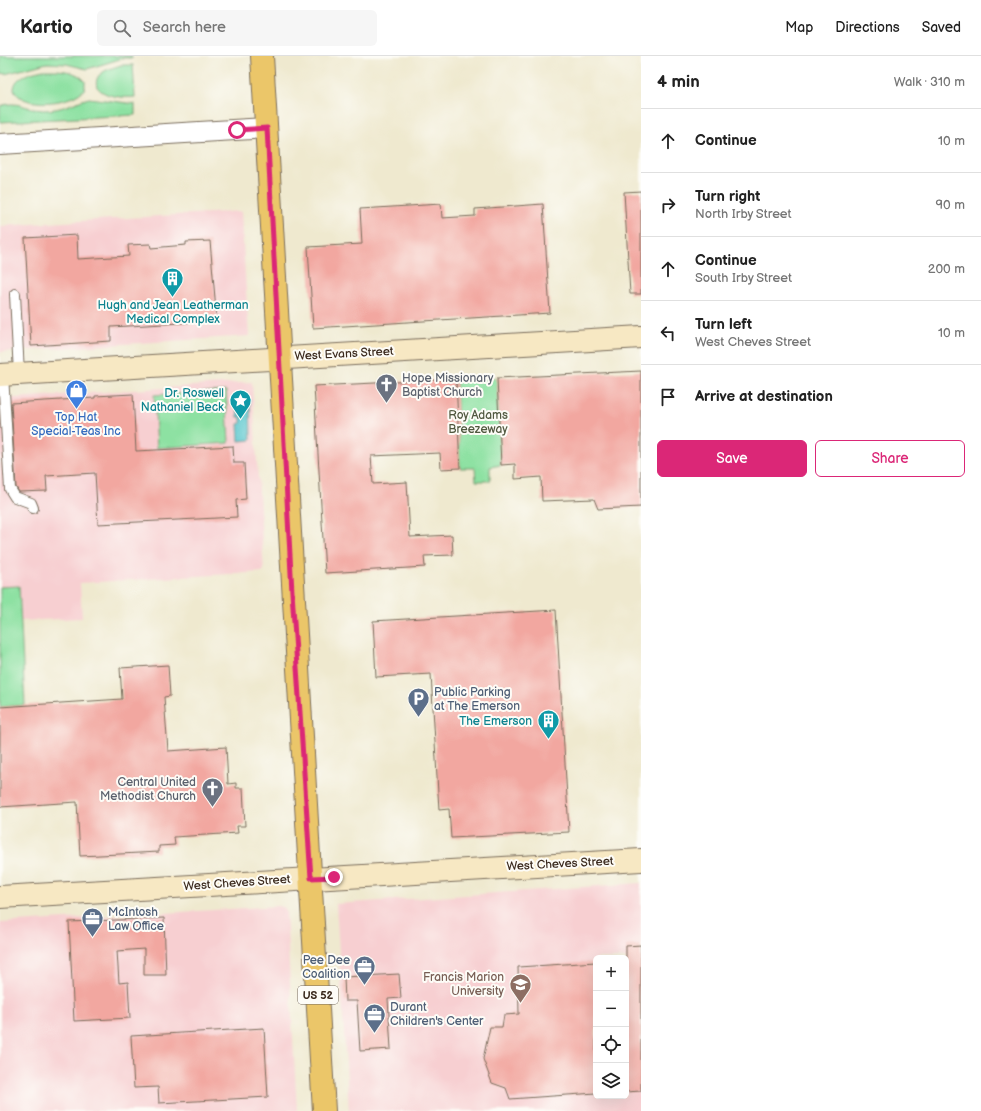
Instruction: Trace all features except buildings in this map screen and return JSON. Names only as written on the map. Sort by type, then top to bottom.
[{"type":"main road","name":"US 52","points":[[262,56],[324,1111]]},
{"type":"main road","name":"West Evans Street","points":[[8,375],[641,337]]},
{"type":"main road","name":"West Cheves Street","points":[[0,897],[641,860]]},
{"type":"street","points":[[0,144],[267,128]]},
{"type":"lane","points":[[15,294],[8,375],[10,489],[15,497],[31,503],[33,508]]},
{"type":"shaded area","points":[[241,211],[249,336],[0,352],[0,226]]},
{"type":"shaded area","points":[[252,382],[264,572],[80,583],[82,618],[20,621],[19,586],[0,587],[0,399]]},
{"type":"shaded area","name":"Francis Marion University","points":[[641,883],[641,1111],[349,1111],[336,904]]},
{"type":"shaded area","points":[[279,906],[285,908],[286,911],[297,1111],[0,1111],[0,923]]},
{"type":"green space","points":[[0,56],[132,56],[132,58],[123,58],[87,69],[66,64],[47,63],[5,74],[0,73]]},
{"type":"green space","points":[[121,65],[133,65],[135,97],[109,95],[97,87],[96,82],[103,72]]},
{"type":"green space","points":[[43,70],[66,71],[76,74],[85,81],[85,88],[71,98],[60,101],[36,102],[26,100],[18,96],[14,89],[17,81],[25,75]]},
{"type":"green space","points":[[89,98],[135,104],[135,115],[0,122],[0,106],[6,104],[17,104],[37,109],[50,110],[62,108]]},
{"type":"green space","name":"Roy Adams Breezeway","points":[[497,378],[501,465],[490,467],[490,481],[476,481],[475,468],[460,468],[456,379]]},
{"type":"green space","points":[[226,391],[229,443],[157,448],[154,395]]},
{"type":"green space","points":[[19,586],[25,705],[0,707],[0,587]]},
{"type":"water","points":[[237,400],[250,400],[251,440],[239,441],[238,424],[241,423],[241,417],[238,417]]},
{"type":"place","name":"Hugh and Jean Leatherman Medical Complex","points":[[173,298]]},
{"type":"place","name":"Hope Missionary Baptist Church","points":[[386,404]]},
{"type":"place","name":"Top Hat Special-Teas Inc","points":[[76,410]]},
{"type":"place","name":"Dr. Roswell Nathaniel Beck","points":[[240,420]]},
{"type":"place","name":"Public Parking at The Emerson","points":[[419,718]]},
{"type":"place","name":"The Emerson","points":[[548,740]]},
{"type":"place","name":"Central United Methodist Church","points":[[212,808]]},
{"type":"place","name":"McIntosh Law Office","points":[[92,938]]},
{"type":"place","name":"Pee Dee Coalition","points":[[365,986]]},
{"type":"place","name":"Francis Marion University","points":[[520,1004]]},
{"type":"place","name":"Durant Children's Center","points":[[374,1034]]},
{"type":"route","points":[[237,130],[267,128],[292,592],[311,878],[334,877]]}]
